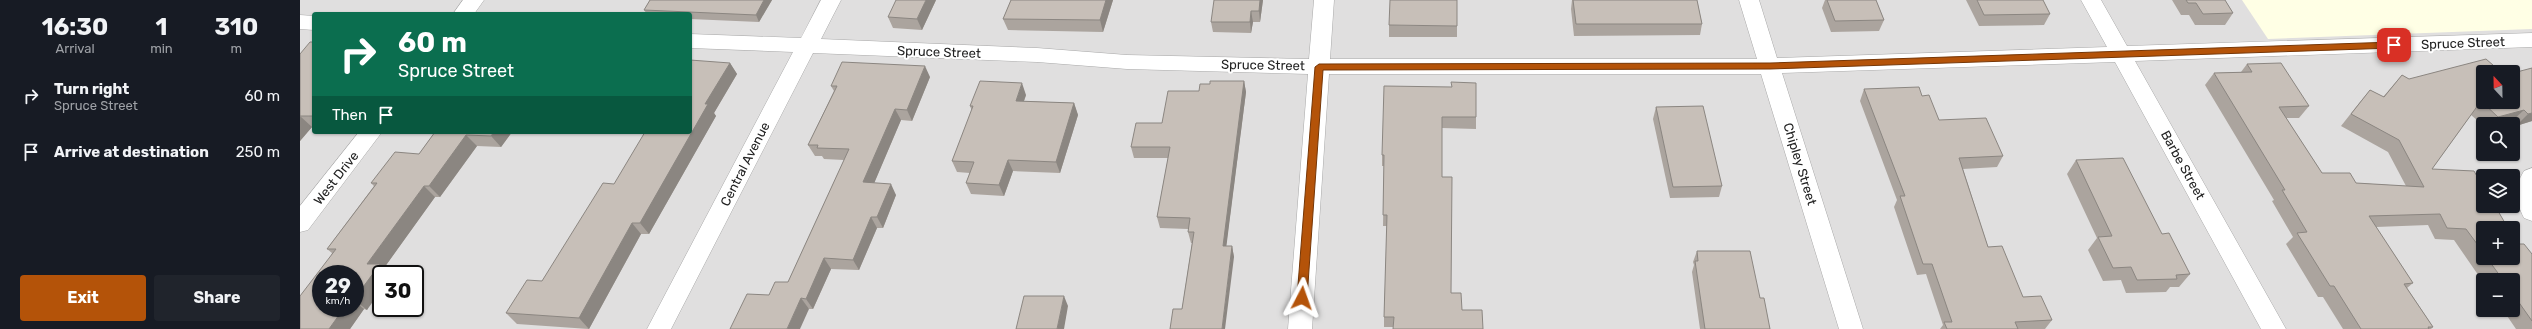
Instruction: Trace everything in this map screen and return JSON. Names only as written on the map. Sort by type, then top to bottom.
[{"type":"street","points":[[465,12],[474,0]]},
{"type":"street","name":"Central Avenue","points":[[659,329],[830,0]]},
{"type":"street","points":[[1300,329],[1324,0]]},
{"type":"street","name":"Chipley Street","points":[[1749,0],[1851,329]]},
{"type":"street","name":"Barbe Street","points":[[2091,0],[2274,329]]},
{"type":"street","points":[[300,22],[312,23]]},
{"type":"street","name":"Spruce Street","points":[[692,41],[806,47],[1037,55],[1127,62],[1319,67],[1770,66],[2532,40]]},
{"type":"street","name":"West Drive","points":[[300,223],[369,134]]},
{"type":"street","points":[[2529,181],[2526,198],[2532,212]]},
{"type":"shaded area","points":[[300,0],[2532,0],[2532,329],[300,329]]},
{"type":"shaded area","points":[[2242,0],[2532,0],[2532,29],[2268,39]]},
{"type":"building","points":[[650,0],[764,0],[756,15],[644,10]]},
{"type":"building","points":[[896,0],[926,0],[917,19],[888,17]]},
{"type":"building","points":[[1011,0],[1106,0],[1100,20],[1003,19]]},
{"type":"building","points":[[1214,0],[1260,0],[1259,11],[1251,11],[1250,22],[1211,22]]},
{"type":"building","points":[[1390,0],[1457,0],[1457,26],[1389,25]]},
{"type":"building","points":[[1573,0],[1697,0],[1702,24],[1576,24]]},
{"type":"building","points":[[1827,0],[1876,0],[1884,20],[1835,21]]},
{"type":"building","points":[[1977,0],[2043,0],[2050,14],[1984,15]]},
{"type":"building","points":[[2186,0],[2225,0],[2233,13],[2203,14],[2196,3],[2188,3]]},
{"type":"building","points":[[310,42],[312,42],[312,116],[300,116],[300,54]]},
{"type":"building","points":[[2486,59],[2493,65],[2476,65],[2476,108],[2432,169],[2474,171],[2476,175],[2476,213],[2499,213],[2504,221],[2476,221],[2476,243],[2466,229],[2447,228],[2440,214],[2369,216],[2413,283],[2404,284],[2433,327],[2428,327],[2429,329],[2361,329],[2334,286],[2330,286],[2297,233],[2307,232],[2282,190],[2285,190],[2214,73],[2252,72],[2247,64],[2281,63],[2309,106],[2279,107],[2322,173],[2350,173],[2356,183],[2424,187],[2399,140],[2351,114],[2370,90],[2384,97],[2402,75],[2409,79]]},
{"type":"building","points":[[692,60],[730,63],[705,104],[708,104],[692,132]]},
{"type":"building","points":[[842,62],[925,66],[907,110],[895,109],[863,182],[891,184],[877,217],[871,217],[853,260],[824,258],[806,299],[801,298],[787,329],[730,329],[747,294],[769,295],[775,282],[788,282],[849,149],[817,148],[818,145],[808,145],[837,86],[831,86]]},
{"type":"building","points":[[2532,68],[2532,113],[2528,114],[2524,110],[2498,117],[2490,109],[2520,109],[2520,71]]},
{"type":"building","points":[[980,81],[1022,83],[1016,101],[1074,103],[1056,162],[1008,160],[999,185],[966,183],[974,162],[952,161],[973,106],[970,106]]},
{"type":"building","points":[[1210,81],[1244,81],[1223,246],[1232,246],[1222,329],[1170,329],[1173,309],[1182,309],[1194,232],[1188,232],[1190,218],[1157,217],[1170,147],[1131,147],[1136,123],[1162,123],[1168,91],[1199,91],[1200,84],[1210,84]]},
{"type":"building","points":[[1451,82],[1476,83],[1476,117],[1442,117],[1442,177],[1452,177],[1451,293],[1461,293],[1462,310],[1482,310],[1483,329],[1393,329],[1394,317],[1384,317],[1387,215],[1383,215],[1384,155],[1382,155],[1384,86],[1452,87]]},
{"type":"building","points":[[1919,87],[1922,96],[1929,95],[1939,120],[1986,118],[2003,156],[1959,158],[1988,247],[2002,246],[2023,297],[2041,296],[2052,320],[2015,322],[2018,329],[1947,329],[1944,322],[1952,322],[1932,264],[1923,264],[1900,196],[1905,196],[1864,89]]},
{"type":"building","points":[[1703,106],[1722,186],[1673,187],[1656,107]]},
{"type":"building","points":[[434,134],[492,134],[491,136],[466,135],[429,186],[424,186],[367,264],[380,264],[372,265],[372,275],[364,286],[364,265],[324,265],[336,249],[327,249],[377,183],[371,183],[395,152],[419,154]]},
{"type":"building","points":[[644,134],[691,134],[640,223],[632,223],[579,318],[506,313],[527,280],[542,281],[603,183],[614,184]]},
{"type":"building","points":[[2123,158],[2162,234],[2169,233],[2190,274],[2176,275],[2177,279],[2137,280],[2131,267],[2113,268],[2098,237],[2112,236],[2076,160]]},
{"type":"building","points":[[2520,244],[2524,244],[2532,254],[2532,321],[2520,304],[2520,273],[2498,273],[2492,265],[2520,265]]},
{"type":"building","points":[[1697,251],[1750,251],[1760,298],[1764,298],[1770,329],[1705,329],[1695,261],[1698,261]]},
{"type":"building","points":[[312,280],[312,317],[338,317],[329,329],[300,329],[300,296]]},
{"type":"building","points":[[1024,296],[1064,296],[1057,329],[1016,329]]},
{"type":"route","points":[[1302,298],[1319,67],[1770,66],[2394,45]]}]
